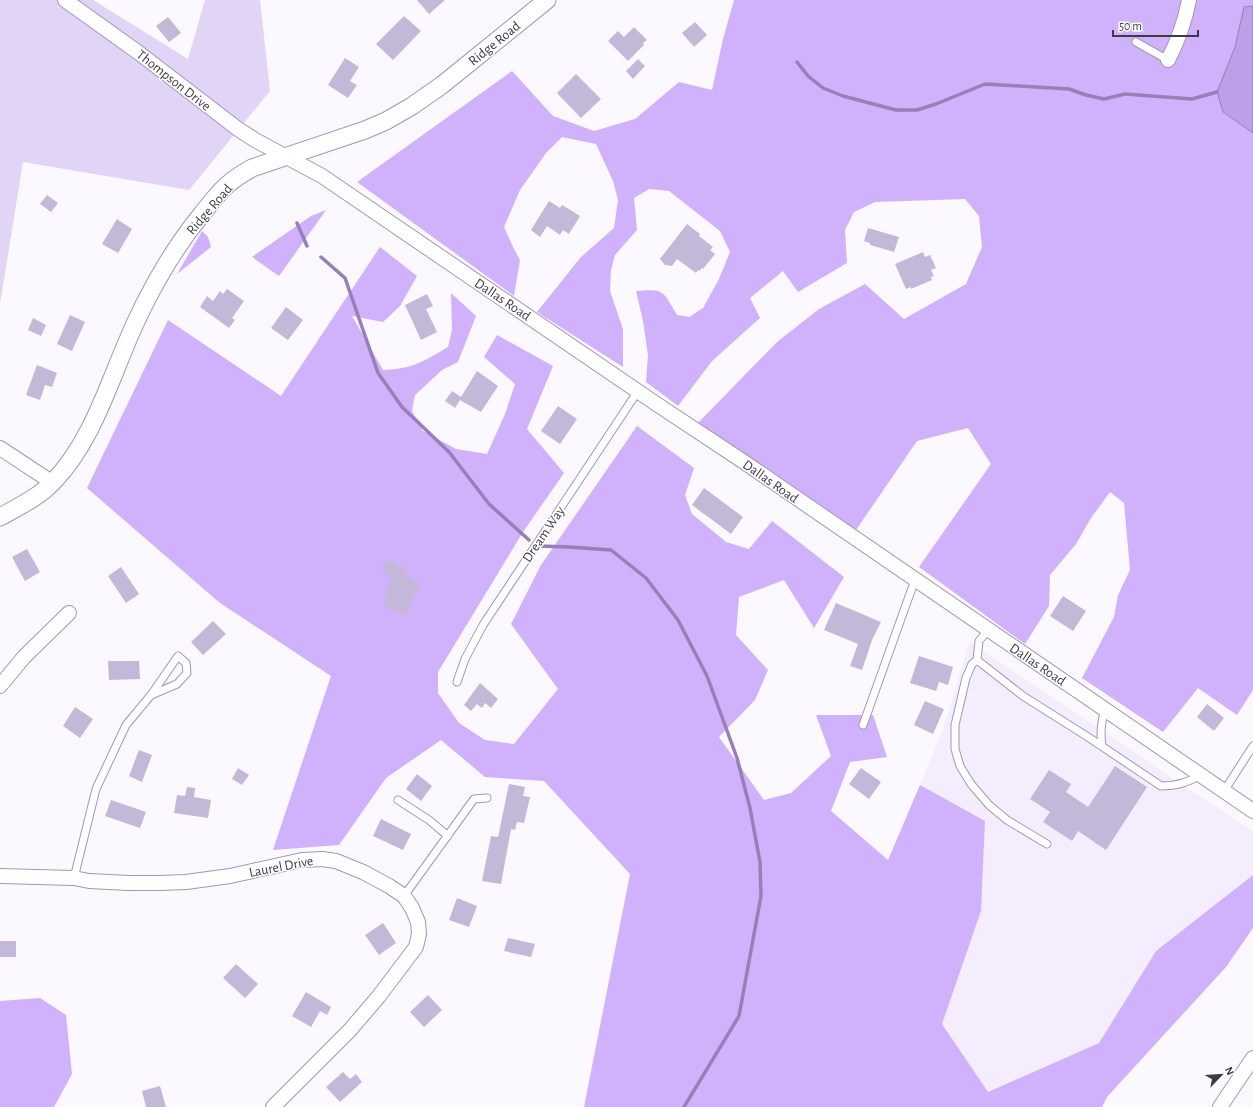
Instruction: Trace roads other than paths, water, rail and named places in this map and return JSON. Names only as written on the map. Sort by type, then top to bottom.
[{"type":"street","name":"Thompson Drive","points":[[65,0],[139,53],[238,129],[255,140],[286,156]]},
{"type":"street","name":"Ridge Road","points":[[0,517],[39,494],[53,483],[66,468],[86,436],[128,337],[157,280],[192,226],[226,186],[238,176],[252,168],[365,130],[386,121],[412,106],[471,62],[548,0]]},
{"type":"street","points":[[1168,60],[1176,45],[1183,26],[1190,0]]},
{"type":"street","name":"Dallas Road","points":[[286,156],[322,176],[744,462],[1253,811]]},
{"type":"street","points":[[0,448],[53,483]]},
{"type":"street","points":[[0,686],[24,657],[69,613]]},
{"type":"street","name":"Laurel Drive","points":[[0,876],[74,878],[89,881],[129,883],[186,882],[230,876],[302,860],[322,859],[336,861],[363,872],[404,896],[412,908],[418,922],[418,942],[413,951],[379,996],[350,1030],[273,1107]]},
{"type":"street","points":[[1220,1107],[1253,1058]]},
{"type":"lane","points":[[1136,42],[1168,60]]},
{"type":"lane","name":"Dream Way","points":[[457,682],[465,659],[483,625],[638,391]]},
{"type":"lane","points":[[863,725],[906,602],[916,580]]},
{"type":"lane","points":[[988,630],[979,641],[977,660],[972,664],[966,678],[954,725],[955,749],[960,766],[971,784],[989,805],[1007,820],[1047,844]]},
{"type":"lane","points":[[74,878],[96,789],[126,725],[151,695],[171,664],[178,656],[186,663],[187,674],[177,684],[151,695]]},
{"type":"lane","points":[[977,660],[1024,696],[1161,786],[1174,786],[1202,775]]},
{"type":"lane","points":[[1102,746],[1101,722],[1105,710]]},
{"type":"lane","points":[[1224,791],[1253,746]]},
{"type":"lane","points":[[404,896],[474,799],[486,798]]},
{"type":"lane","points":[[398,800],[428,820],[448,836]]},
{"type":"waterway","points":[[797,62],[808,76],[823,88],[843,96],[896,110],[917,110],[985,84],[1069,89],[1104,99],[1125,94],[1192,99],[1217,92]]},
{"type":"waterway","points":[[297,223],[307,246]]},
{"type":"waterway","points":[[321,257],[345,278],[378,373],[402,407],[449,452],[489,504],[529,540]]},
{"type":"waterway","points":[[539,546],[611,550],[646,578],[678,620],[707,676],[737,758],[750,808],[760,862],[761,896],[739,1016],[684,1107]]}]
